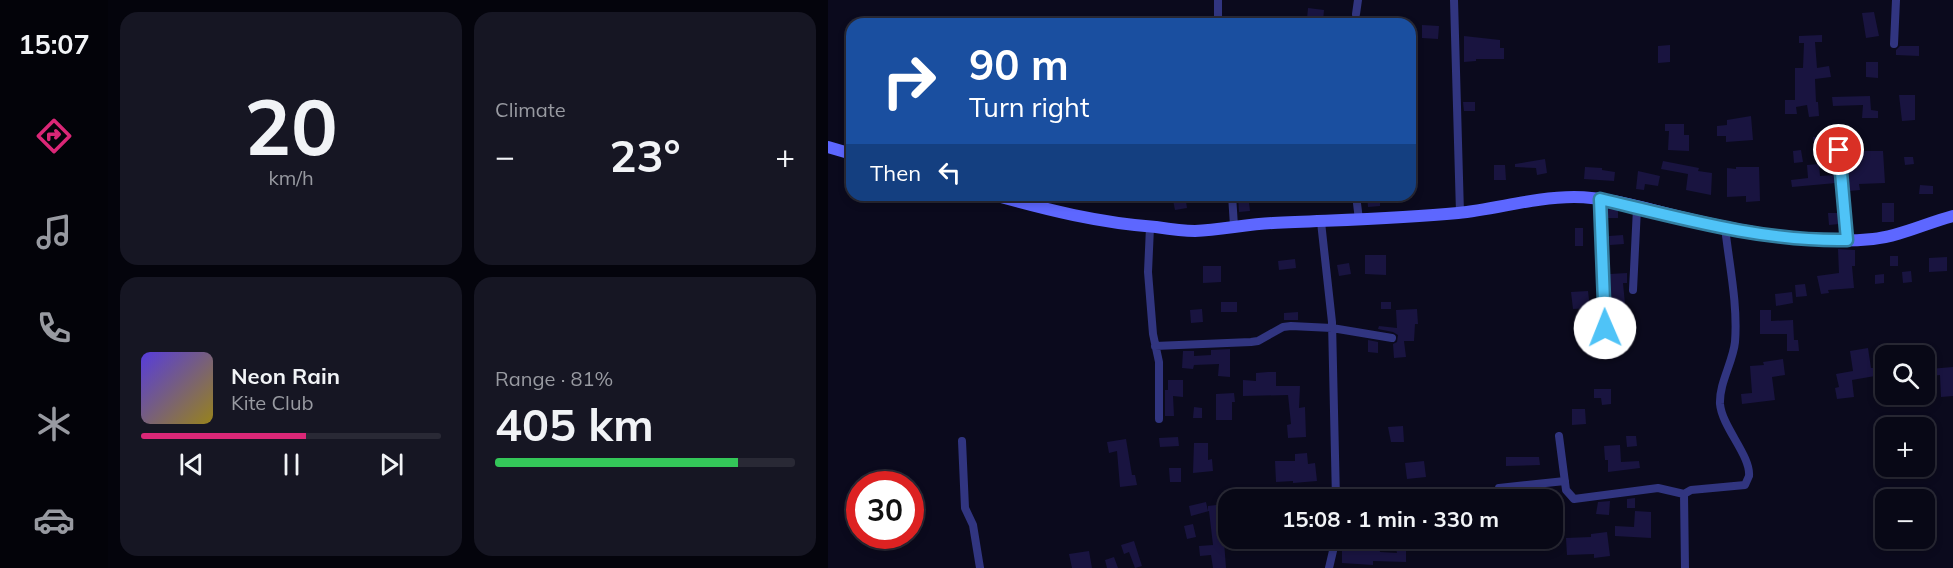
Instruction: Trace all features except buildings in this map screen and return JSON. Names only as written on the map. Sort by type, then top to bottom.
[{"type":"main road","points":[[828,147],[846,152]]},
{"type":"main road","points":[[1015,201],[1053,212],[1124,225],[1195,231],[1271,223],[1460,213],[1543,199],[1574,197],[1600,199],[1725,227],[1796,238],[1874,239],[1898,234],[1953,216]]},
{"type":"street","points":[[1218,0],[1218,18]]},
{"type":"street","points":[[1356,14],[1358,0]]},
{"type":"street","points":[[1454,0],[1460,213]]},
{"type":"street","points":[[1894,44],[1896,0]]},
{"type":"street","points":[[1839,150],[1847,240]]},
{"type":"street","points":[[1600,199],[1605,328]]},
{"type":"street","points":[[1232,201],[1234,226]]},
{"type":"street","points":[[1357,201],[1359,220]]},
{"type":"street","points":[[1633,290],[1637,208]]},
{"type":"street","points":[[1321,222],[1332,328],[1336,489]]},
{"type":"street","points":[[1150,227],[1148,272],[1153,334],[1159,362],[1159,419]]},
{"type":"street","points":[[1559,436],[1566,490],[1574,499],[1658,488],[1684,494],[1691,490],[1745,485],[1749,476],[1746,461],[1726,424],[1720,407],[1736,330],[1725,227]]},
{"type":"street","points":[[1155,346],[1258,341],[1283,327],[1291,326],[1332,328],[1392,338]]},
{"type":"street","points":[[962,441],[965,508],[973,525],[980,568]]},
{"type":"street","points":[[1499,488],[1565,481]]},
{"type":"street","points":[[1684,494],[1685,568]]},
{"type":"street","points":[[1329,568],[1333,549]]},
{"type":"route","points":[[1605,328],[1600,199],[1725,227],[1796,238],[1847,240],[1839,150]]}]
